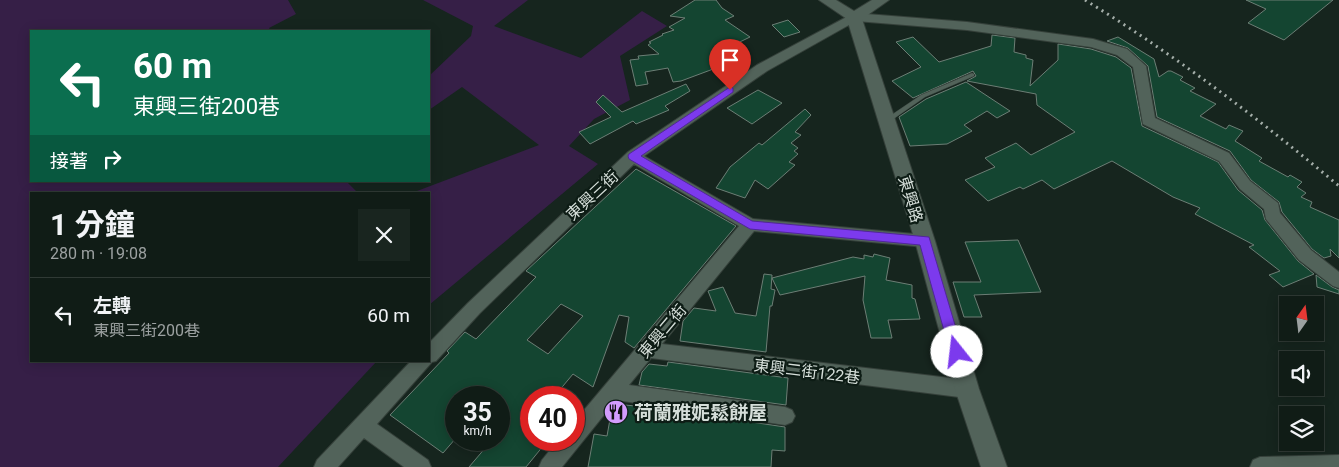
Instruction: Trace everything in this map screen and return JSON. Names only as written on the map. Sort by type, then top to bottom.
[{"type":"street","points":[[826,0],[854,17],[967,26],[1083,42],[1122,52],[1139,66],[1148,122],[1224,157],[1245,185],[1272,207],[1272,215],[1305,255],[1339,281]]},
{"type":"street","points":[[854,17],[882,0]]},
{"type":"street","name":"東興路","points":[[854,17],[925,241],[967,389],[994,467]]},
{"type":"street","name":"東興三街","points":[[430,354],[474,308],[633,156],[762,68],[854,17]]},
{"type":"street","points":[[633,156],[750,225],[925,241]]},
{"type":"street","name":"東興二街","points":[[585,424],[750,225]]},
{"type":"street","name":"東興二街122巷","points":[[648,350],[967,389]]},
{"type":"street","points":[[324,467],[422,362]]},
{"type":"street","points":[[612,391],[785,416]]},
{"type":"street","points":[[362,425],[421,467]]},
{"type":"street","points":[[549,467],[562,451]]},
{"type":"street","points":[[1260,467],[1339,466]]},
{"type":"lane","points":[[887,120],[923,96],[972,75]]},
{"type":"shaded area","points":[[0,0],[288,0],[296,14],[269,28],[270,30],[30,30],[30,182],[347,182],[357,192],[30,192],[30,362],[376,362],[278,467],[0,467]]},
{"type":"shaded area","points":[[423,0],[528,0],[494,26],[581,58],[642,11],[667,26],[620,56],[630,100],[594,119],[569,146],[598,164],[430,304],[430,192],[414,192],[539,145],[462,87],[430,109],[430,75],[471,36],[473,26]]},
{"type":"building","points":[[695,0],[716,0],[722,8],[734,16],[725,20],[750,37],[713,55],[724,65],[681,81],[673,82],[668,68],[645,72],[648,84],[636,86],[630,60],[639,59],[638,56],[659,54],[648,45],[651,43],[649,42],[662,34],[674,30],[669,27],[685,18],[670,16]]},
{"type":"building","points":[[1246,0],[1333,0],[1284,40],[1248,23],[1266,9]]},
{"type":"building","points":[[788,20],[800,32],[784,37],[772,25]]},
{"type":"building","points":[[992,35],[1015,38],[1014,52],[1026,55],[1026,58],[1033,60],[1030,86],[1058,60],[1058,44],[1091,49],[1116,57],[1131,68],[1142,126],[1218,162],[1238,190],[1262,210],[1265,220],[1298,261],[1314,274],[1283,287],[1269,275],[1280,271],[1249,247],[1254,245],[1195,214],[1200,208],[1173,197],[1112,161],[1054,189],[1042,180],[1023,189],[1020,187],[988,201],[965,180],[995,167],[985,158],[1016,143],[1031,155],[1075,132],[1037,105],[1036,94],[967,81],[976,76],[973,71],[913,98],[892,81],[921,67],[896,42],[913,37],[939,62],[991,46]]},
{"type":"building","points":[[1118,37],[1154,59],[1159,77],[1171,71],[1183,77],[1180,80],[1195,88],[1190,91],[1216,104],[1200,116],[1226,129],[1229,125],[1243,131],[1235,141],[1262,158],[1259,161],[1288,177],[1290,175],[1302,182],[1297,187],[1306,193],[1301,197],[1312,202],[1310,207],[1339,220],[1339,258],[1330,249],[1331,256],[1324,258],[1312,249],[1282,212],[1279,202],[1251,180],[1230,151],[1157,117],[1148,66],[1128,48],[1107,41]]},
{"type":"building","points":[[966,82],[1010,111],[997,118],[987,111],[964,125],[972,131],[947,144],[910,146],[899,117],[926,99]]},
{"type":"building","points":[[686,84],[690,91],[665,106],[669,110],[636,124],[633,121],[590,144],[579,132],[611,117],[596,102],[603,95],[622,112]]},
{"type":"building","points":[[758,90],[782,103],[752,124],[727,108]]},
{"type":"building","points":[[805,109],[811,115],[795,132],[801,135],[791,143],[798,148],[794,151],[798,154],[789,162],[795,165],[768,189],[755,180],[745,198],[716,188],[730,167],[759,143],[762,145]]},
{"type":"building","points":[[636,169],[736,226],[634,348],[625,342],[629,317],[619,315],[593,387],[573,374],[563,386],[520,386],[520,451],[539,451],[526,467],[469,467],[483,451],[510,451],[510,386],[445,386],[445,451],[443,453],[390,415],[449,353],[447,351],[465,332],[476,339],[536,277],[526,271]],"holes":[[[561,304],[583,316],[548,354],[527,340]]]},
{"type":"building","points":[[1018,240],[1041,292],[974,295],[982,317],[964,317],[953,282],[981,282],[965,242]]},
{"type":"building","points":[[874,254],[890,258],[886,280],[912,285],[912,298],[915,299],[920,319],[888,320],[892,338],[871,338],[863,300],[865,276],[780,295],[772,278],[853,257],[864,259],[864,255],[873,257]]},
{"type":"building","points":[[764,274],[772,275],[771,289],[775,290],[772,306],[770,306],[766,352],[680,341],[683,321],[694,308],[716,311],[708,291],[723,287],[735,313],[756,316]]},
{"type":"building","points":[[1316,275],[1339,290],[1339,294],[1317,287]]},
{"type":"building","points":[[668,362],[788,378],[786,405],[639,385],[642,372],[649,364],[667,366]]},
{"type":"building","points":[[615,404],[635,405],[785,427],[785,451],[772,450],[771,467],[588,467],[594,434],[607,436],[612,408]]},
{"type":"railway","points":[[1085,0],[1184,65],[1278,136],[1339,186]]},
{"type":"place","name":"荷蘭雅妮鬆餅屋","points":[[616,412]]},
{"type":"route","points":[[730,90],[633,156],[750,225],[925,241],[957,352]]}]
